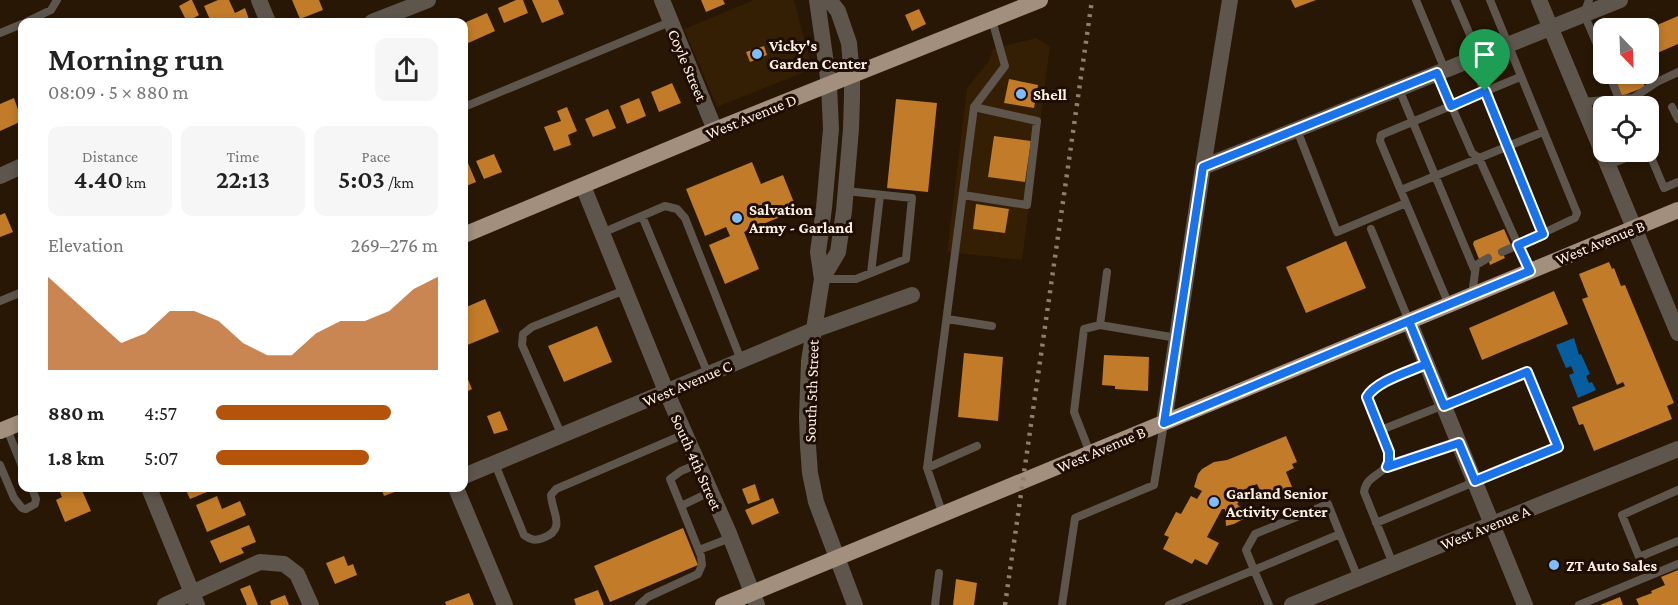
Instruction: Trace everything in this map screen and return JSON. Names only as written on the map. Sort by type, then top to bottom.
[{"type":"main road","name":"West Avenue D","points":[[468,234],[715,130],[992,20],[1018,4],[1040,0]]},
{"type":"main road","name":"West Avenue B","points":[[723,605],[755,599],[837,559],[943,514],[1678,210]]},
{"type":"main road","points":[[3,430],[18,424]]},
{"type":"street","points":[[259,0],[266,18]]},
{"type":"street","points":[[382,18],[428,0]]},
{"type":"street","name":"Coyle Street","points":[[662,0],[715,130]]},
{"type":"street","name":"South 5th Street","points":[[817,0],[829,85],[831,129],[818,252],[822,279],[809,361],[807,417],[810,472],[816,502],[855,605]]},
{"type":"street","name":"South 5th Street","points":[[822,279],[838,252],[851,129],[852,76],[849,43],[838,11],[829,0]]},
{"type":"street","points":[[1164,423],[1230,0]]},
{"type":"street","points":[[1539,0],[1678,333]]},
{"type":"street","points":[[1203,167],[1550,27],[1587,7],[1620,0]]},
{"type":"street","points":[[0,176],[18,168]]},
{"type":"street","name":"South 4th Street","points":[[583,186],[666,391],[755,599]]},
{"type":"street","name":"West Avenue C","points":[[468,474],[814,330],[912,295]]},
{"type":"street","points":[[1409,321],[1526,605]]},
{"type":"street","name":"West Avenue A","points":[[1292,605],[1678,449]]},
{"type":"street","points":[[151,492],[194,599]]},
{"type":"street","points":[[458,492],[505,605]]},
{"type":"street","points":[[165,605],[194,599],[260,562],[284,564],[297,574],[308,599]]},
{"type":"lane","points":[[34,18],[51,10],[57,0]]},
{"type":"lane","points":[[1416,0],[1451,106],[1472,153],[1479,158],[1530,271]]},
{"type":"lane","points":[[1455,0],[1485,91],[1543,234]]},
{"type":"lane","points":[[1490,0],[1577,213],[1575,218],[1502,252]]},
{"type":"lane","points":[[1587,7],[1593,26]]},
{"type":"lane","points":[[943,514],[927,468],[974,106],[1005,66],[992,20]]},
{"type":"lane","points":[[468,105],[670,22]]},
{"type":"lane","points":[[0,33],[18,26]]},
{"type":"lane","points":[[1636,96],[1678,72]]},
{"type":"lane","points":[[1449,304],[1380,141],[1381,135],[1520,77]]},
{"type":"lane","points":[[1399,89],[1474,269]]},
{"type":"lane","points":[[1581,102],[1593,101]]},
{"type":"lane","points":[[963,195],[1027,205],[1037,121],[974,106]]},
{"type":"lane","points":[[1672,107],[1678,119]]},
{"type":"lane","points":[[1297,130],[1337,232],[1406,203]]},
{"type":"lane","points":[[1401,190],[1543,132]]},
{"type":"lane","points":[[1608,165],[1616,162]]},
{"type":"lane","points":[[1653,162],[1664,188],[1678,182]]},
{"type":"lane","points":[[822,279],[856,279],[906,260],[912,198],[846,191]]},
{"type":"lane","points":[[871,273],[880,195]]},
{"type":"lane","points":[[602,233],[665,206],[677,208],[685,218],[741,360]]},
{"type":"lane","points":[[642,216],[708,374]]},
{"type":"lane","points":[[1371,229],[1409,321]]},
{"type":"lane","points":[[1472,295],[1474,269],[1480,261],[1488,258]]},
{"type":"lane","points":[[1100,326],[1107,272]]},
{"type":"lane","points":[[562,436],[522,345],[523,334],[532,327],[625,290]]},
{"type":"lane","points":[[0,302],[18,294]]},
{"type":"lane","points":[[946,319],[992,326]]},
{"type":"lane","points":[[1090,453],[1074,412],[1084,329],[1100,326],[1177,338]]},
{"type":"lane","points":[[1387,467],[1389,452],[1367,397],[1370,391],[1384,382],[1426,364]]},
{"type":"lane","points":[[1376,523],[1558,447],[1527,372],[1381,430]]},
{"type":"lane","points":[[1062,605],[1075,518],[1154,485],[1164,423]]},
{"type":"lane","points":[[3,430],[18,458]]},
{"type":"lane","points":[[495,464],[524,535],[531,540],[539,539],[550,535],[556,528],[557,519],[551,495],[556,489],[685,434]]},
{"type":"lane","points":[[1393,564],[1364,492],[1365,484],[1387,467],[1459,443]]},
{"type":"lane","points":[[927,468],[977,446]]},
{"type":"lane","points":[[639,605],[648,597],[698,574],[702,565],[699,550],[670,479],[681,471],[698,464]]},
{"type":"lane","points":[[0,465],[14,498],[21,508],[26,509],[35,504],[33,492]]},
{"type":"lane","points":[[1678,490],[1622,515],[1639,557],[1678,541]]},
{"type":"lane","points":[[681,506],[710,492]]},
{"type":"lane","points":[[1269,605],[1246,550],[1255,534],[1328,504],[1358,578]]},
{"type":"lane","points":[[1169,605],[1340,534]]},
{"type":"lane","points":[[699,550],[730,538]]},
{"type":"lane","points":[[1579,605],[1678,564]]},
{"type":"lane","points":[[935,605],[939,573]]},
{"type":"shaded area","points":[[754,0],[794,0],[812,69],[717,107],[684,29]]},
{"type":"shaded area","points":[[1036,38],[1050,46],[1022,260],[947,252],[967,88],[989,61],[993,49]]},
{"type":"water","points":[[1574,338],[1579,355],[1581,354],[1590,374],[1586,376],[1596,390],[1578,398],[1569,375],[1574,373],[1571,366],[1566,368],[1556,345]]},
{"type":"building","points":[[192,0],[199,15],[194,18],[185,18],[179,6]]},
{"type":"building","points":[[218,0],[229,0],[235,13],[245,8],[249,18],[209,18],[204,6]]},
{"type":"building","points":[[292,0],[319,0],[323,10],[300,18]]},
{"type":"building","points":[[516,0],[523,0],[528,13],[504,23],[498,8]]},
{"type":"building","points":[[532,0],[558,0],[564,14],[542,23]]},
{"type":"building","points":[[701,0],[723,0],[725,4],[706,12]]},
{"type":"building","points":[[1291,0],[1316,0],[1295,8]]},
{"type":"building","points":[[919,9],[926,24],[912,31],[905,15]]},
{"type":"building","points":[[487,13],[495,31],[468,43],[468,21]]},
{"type":"building","points":[[1678,16],[1678,44],[1659,52],[1659,24]]},
{"type":"building","name":"Vicky's Garden Center","points":[[764,46],[767,55],[750,62],[746,52]]},
{"type":"building","name":"Shell","points":[[1009,79],[1038,85],[1034,108],[1004,103]]},
{"type":"building","points":[[672,83],[681,103],[659,112],[651,92]]},
{"type":"building","points":[[1617,84],[1644,84],[1645,87],[1622,96]]},
{"type":"building","points":[[14,98],[18,110],[18,123],[0,131],[0,104]]},
{"type":"building","points":[[639,98],[646,116],[627,124],[620,106]]},
{"type":"building","points":[[896,99],[937,103],[928,192],[887,188]]},
{"type":"building","points":[[567,107],[577,131],[568,135],[571,145],[554,151],[544,127],[561,121],[557,111]]},
{"type":"building","points":[[608,109],[616,128],[593,137],[585,119]]},
{"type":"building","points":[[994,136],[1031,141],[1025,182],[988,177]]},
{"type":"building","points":[[494,154],[502,172],[484,179],[476,161]]},
{"type":"building","name":"Salvation Army - Garland","points":[[752,162],[761,184],[783,175],[797,210],[744,232],[759,269],[725,284],[709,245],[730,236],[726,227],[705,236],[686,189]]},
{"type":"building","points":[[468,163],[476,182],[468,185]]},
{"type":"building","points":[[976,204],[1009,209],[1005,233],[973,229]]},
{"type":"building","points":[[5,213],[13,232],[0,237],[0,215]]},
{"type":"building","points":[[1504,229],[1511,245],[1501,250],[1505,258],[1490,265],[1487,256],[1479,259],[1474,241]]},
{"type":"building","points":[[1346,241],[1366,288],[1306,313],[1286,267]]},
{"type":"building","points":[[1609,262],[1621,286],[1625,285],[1674,403],[1667,406],[1672,419],[1594,451],[1583,424],[1579,425],[1572,407],[1625,386],[1623,382],[1617,385],[1582,299],[1588,297],[1579,274]]},
{"type":"building","points":[[1554,291],[1568,324],[1482,360],[1469,328]]},
{"type":"building","points":[[485,299],[499,332],[468,345],[468,306]]},
{"type":"building","points":[[597,326],[612,362],[564,382],[548,346]]},
{"type":"building","points":[[964,353],[1003,357],[998,421],[958,417]]},
{"type":"building","points":[[1104,355],[1149,357],[1148,391],[1115,389],[1115,386],[1102,385]]},
{"type":"building","points":[[468,380],[472,389],[468,391]]},
{"type":"building","points":[[500,411],[508,430],[494,434],[487,416]]},
{"type":"building","name":"Garland Senior Activity Center","points":[[1286,436],[1297,462],[1292,464],[1294,468],[1286,472],[1292,487],[1264,499],[1257,484],[1243,490],[1237,504],[1249,516],[1234,524],[1226,526],[1225,509],[1222,509],[1207,537],[1219,543],[1207,565],[1195,559],[1192,564],[1163,549],[1169,537],[1164,535],[1176,512],[1181,514],[1191,496],[1197,499],[1202,491],[1194,487],[1202,469],[1214,462],[1227,460]]},
{"type":"building","points":[[755,484],[760,500],[748,504],[742,489]]},
{"type":"building","points":[[60,492],[83,492],[91,511],[65,522],[56,500],[62,497]]},
{"type":"building","points":[[187,492],[207,492],[190,499]]},
{"type":"building","points":[[382,492],[394,492],[384,496]]},
{"type":"building","points":[[217,496],[222,509],[240,501],[246,515],[207,532],[196,505]]},
{"type":"building","points":[[773,498],[779,513],[752,525],[745,510]]},
{"type":"building","points":[[249,525],[256,542],[241,548],[244,553],[220,563],[210,541]]},
{"type":"building","points":[[683,528],[698,565],[610,602],[594,566]]},
{"type":"building","points":[[344,556],[348,566],[353,564],[357,575],[335,584],[326,563]]},
{"type":"building","points":[[1678,570],[1678,605],[1639,605],[1636,599],[1665,585],[1661,577]]},
{"type":"building","points":[[956,579],[977,583],[974,605],[953,605]]},
{"type":"building","points":[[250,585],[258,605],[247,605],[240,589]]},
{"type":"building","points":[[598,590],[604,605],[576,605],[574,599]]},
{"type":"building","points":[[469,593],[474,605],[446,605],[445,602]]},
{"type":"building","points":[[285,595],[289,605],[271,605],[270,601]]},
{"type":"building","points":[[1620,597],[1623,605],[1600,605]]},
{"type":"railway","points":[[1005,605],[1092,0]]},
{"type":"place","name":"Vicky's Garden Center","points":[[757,54]]},
{"type":"place","name":"Shell","points":[[1021,94]]},
{"type":"place","name":"Salvation Army - Garland","points":[[737,218]]},
{"type":"place","name":"Garland Senior Activity Center","points":[[1214,502]]},
{"type":"place","name":"ZT Auto Sales","points":[[1554,565]]},
{"type":"route","points":[[1485,91],[1451,106],[1437,73],[1203,167],[1164,423],[1409,321],[1444,406],[1527,372],[1558,447],[1475,481],[1459,443],[1387,467],[1389,452],[1367,397],[1370,391],[1384,382],[1426,364],[1409,321],[1530,271],[1518,245],[1543,234],[1485,91]]}]
